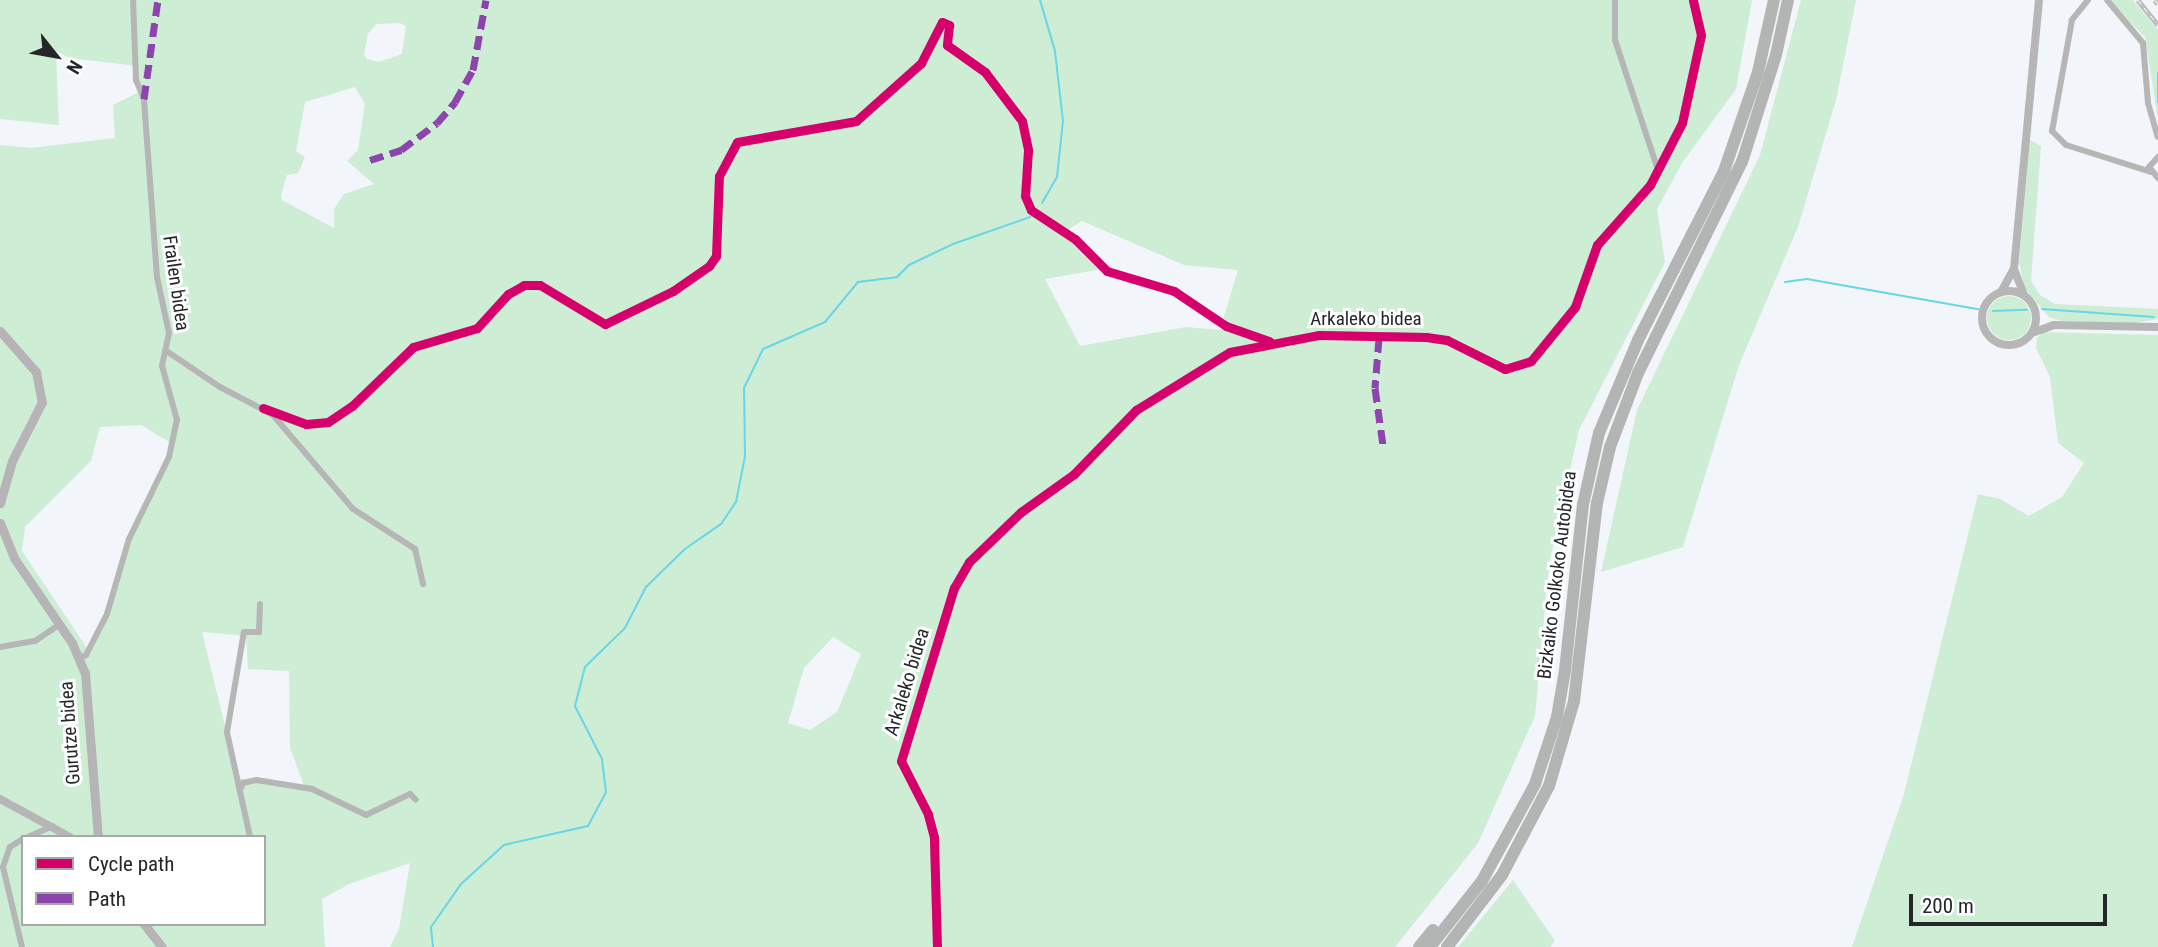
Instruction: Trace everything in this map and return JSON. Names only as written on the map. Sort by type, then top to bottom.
[{"type":"highway","name":"Bizkaiko Golkoko Autobidea","points":[[1430,947],[1482,881],[1535,784],[1556,717],[1583,505],[1599,433],[1630,358],[1724,171],[1758,72],[1774,0]]},
{"type":"highway","name":"Bizkaiko Golkoko Autobidea","points":[[1447,947],[1502,875],[1549,786],[1574,701],[1597,503],[1610,447],[1638,373],[1742,162],[1776,55],[1788,0]]},
{"type":"highway","points":[[1419,947],[1463,895],[1482,881]]},
{"type":"main road","points":[[0,331],[36,372],[42,402],[12,461],[0,503]]},
{"type":"main road","name":"Gurutze bidea","points":[[0,523],[14,558],[80,658],[87,690],[98,835]]},
{"type":"main road","points":[[146,926],[162,947]]},
{"type":"street","name":"Frailen bidea","points":[[80,658],[86,655],[107,614],[129,539],[159,484],[175,438],[177,420],[162,366],[168,352],[136,54],[133,0]]},
{"type":"street","points":[[1615,0],[1615,40],[1658,170]]},
{"type":"street","name":"Arkaleko bidea","points":[[937,947],[934,837],[928,814],[901,761],[960,576],[986,544],[1074,474],[1150,399],[1209,361],[1270,342],[1319,335],[1437,338],[1494,366],[1517,367],[1543,349],[1575,307],[1597,245],[1658,170],[1682,123],[1701,36],[1693,0]]},
{"type":"street","points":[[2039,0],[2014,269],[2001,292],[1984,309],[1987,334],[2009,345],[2060,325],[2158,327]]},
{"type":"street","points":[[2088,0],[2072,20],[2052,131],[2062,143],[2151,172],[2158,178]]},
{"type":"street","points":[[2107,0],[2143,43],[2148,103],[2158,137]]},
{"type":"street","points":[[168,352],[224,390],[306,424],[328,422],[352,406],[413,346],[477,328],[508,294],[524,285],[540,285],[605,324],[673,290],[709,266],[716,256],[719,176],[737,142],[856,121],[921,63],[942,22],[949,25],[947,45],[985,72],[1022,121],[1028,150],[1026,203],[1075,239],[1107,271],[1174,291],[1226,326],[1270,342]]},
{"type":"street","points":[[2151,172],[2150,164],[2158,158]]},
{"type":"street","points":[[2014,269],[2034,309],[2060,325]]},
{"type":"street","points":[[2001,292],[2026,297]]},
{"type":"street","points":[[2030,335],[2034,309]]},
{"type":"street","points":[[263,408],[354,509],[415,549],[423,583]]},
{"type":"street","points":[[250,835],[226,740],[229,705],[240,676],[244,632],[259,632],[260,604]]},
{"type":"street","points":[[0,647],[35,641],[60,625]]},
{"type":"street","points":[[239,791],[243,783],[256,780],[312,789],[366,815],[410,794],[416,800]]},
{"type":"street","points":[[0,799],[55,825],[68,835]]},
{"type":"street","points":[[32,835],[55,825]]},
{"type":"street","points":[[21,840],[10,847],[3,866],[22,947]]},
{"type":"green space","points":[[0,0],[1752,0],[1736,89],[1682,163],[1657,209],[1665,262],[1579,430],[1549,564],[1535,716],[1478,843],[1395,947],[390,947],[399,929],[410,863],[349,884],[322,899],[325,947],[0,947],[0,145],[31,148],[115,138],[113,105],[141,91],[137,66],[70,58],[56,51],[59,125],[0,119]],"holes":[[[400,23],[406,26],[402,54],[379,62],[367,59],[364,54],[368,34],[376,24]],[[355,87],[365,104],[358,150],[347,161],[374,184],[344,194],[334,209],[334,228],[282,200],[287,175],[298,173],[305,157],[296,151],[305,102]],[[1082,221],[1184,265],[1238,270],[1220,330],[1186,327],[1080,346],[1045,279],[1102,269],[1066,231]],[[141,425],[171,443],[157,487],[132,530],[105,619],[87,648],[22,551],[25,527],[91,461],[100,427]],[[202,632],[246,636],[248,669],[289,671],[290,748],[305,788],[238,779]],[[833,637],[861,654],[837,712],[810,730],[788,723],[804,668]]]},
{"type":"green space","points":[[1801,0],[1856,0],[1836,100],[1798,227],[1739,365],[1683,547],[1601,572],[1637,410],[1760,155]]},
{"type":"green space","points":[[2108,0],[2133,0],[2158,30],[2158,120],[2145,37]]},
{"type":"green space","points":[[2030,140],[2041,146],[2031,281],[2040,295],[2055,304],[2158,309],[2158,319],[2133,323],[2062,321],[2049,317],[2025,289],[2019,263]]},
{"type":"green space","points":[[2009,296],[2024,303],[2031,318],[2024,333],[2009,340],[1994,333],[1987,318],[1994,303]]},
{"type":"green space","points":[[2043,332],[2158,335],[2158,947],[1852,947],[1904,794],[1978,494],[2000,499],[2029,516],[2062,497],[2084,463],[2058,443],[2050,377],[2036,348],[2037,338]]},
{"type":"green space","points":[[1513,880],[1555,941],[1550,947],[1458,947]]},
{"type":"waterway","points":[[1040,0],[1055,51],[1063,121],[1057,177],[1042,203]]},
{"type":"waterway","points":[[2158,73],[2158,102]]},
{"type":"waterway","points":[[433,947],[431,927],[461,884],[504,845],[588,826],[606,792],[602,759],[575,706],[585,667],[625,628],[646,587],[685,549],[721,524],[736,502],[745,456],[744,388],[763,349],[825,322],[858,282],[897,277],[909,265],[953,244],[1030,217]]},
{"type":"waterway","points":[[1785,282],[1807,279],[1978,309]]},
{"type":"waterway","points":[[2042,309],[2154,317]]},
{"type":"waterway","points":[[1993,311],[2027,310]]},
{"type":"railway","points":[[2138,0],[2158,25]]},
{"type":"railway","points":[[2155,0],[2158,4]]},
{"type":"marked path","points":[[144,99],[158,0]]},
{"type":"marked path","points":[[370,160],[401,150],[437,123],[455,102],[473,70],[486,0]]},
{"type":"marked path","points":[[1379,338],[1375,388],[1383,445]]},
{"type":"cycle path","points":[[937,947],[934,837],[928,814],[901,761],[954,588],[969,562],[1021,512],[1074,474],[1136,410],[1230,352],[1319,335],[1426,337],[1447,340],[1505,369],[1531,361],[1575,307],[1597,245],[1650,185],[1682,123],[1701,35],[1693,0]]},
{"type":"cycle path","points":[[263,408],[306,424],[328,422],[352,406],[413,347],[477,328],[508,294],[524,285],[540,285],[605,324],[673,291],[709,266],[716,256],[719,176],[737,142],[856,121],[921,63],[942,22],[949,25],[947,45],[985,72],[1022,121],[1028,150],[1025,196],[1031,210],[1075,239],[1107,271],[1174,291],[1226,326],[1269,341]]}]
